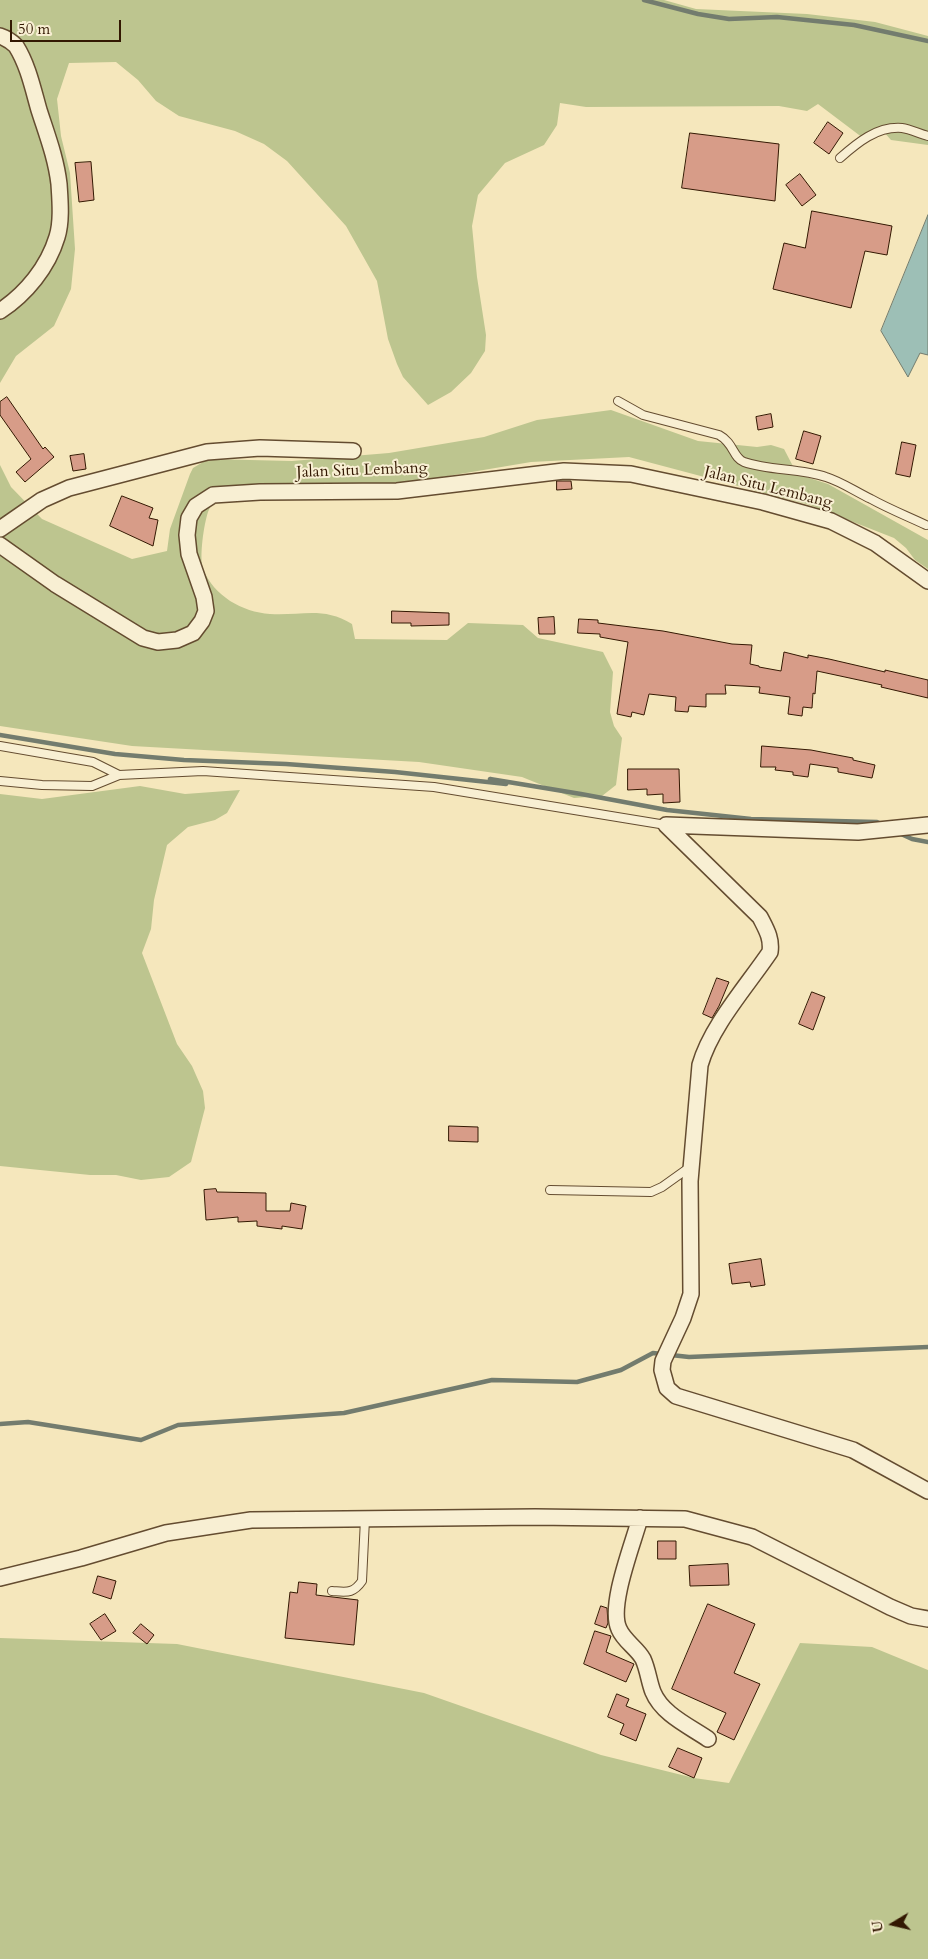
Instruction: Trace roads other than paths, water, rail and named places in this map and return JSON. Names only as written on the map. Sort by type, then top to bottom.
[{"type":"street","points":[[0,36],[15,45],[28,74],[52,146],[59,184],[60,217],[57,237],[46,261],[30,286],[0,311]]},
{"type":"street","points":[[0,529],[42,500],[69,488],[207,452],[260,448],[354,451]]},
{"type":"street","name":"Jalan Situ Lembang","points":[[0,545],[55,584],[143,638],[158,642],[177,640],[193,633],[206,611],[204,597],[189,554],[187,535],[189,518],[196,506],[213,495],[260,492],[397,491],[574,471],[632,474],[763,502],[831,521],[876,543],[928,581]]},
{"type":"street","points":[[666,825],[858,832],[928,825]]},
{"type":"street","points":[[666,825],[760,917],[770,936],[771,942],[770,952],[704,1048],[700,1064],[692,1166],[691,1294],[683,1318],[663,1361],[663,1375],[667,1388],[676,1396],[853,1450],[928,1491]]},
{"type":"street","points":[[0,1578],[166,1534],[251,1520],[535,1517],[685,1518],[752,1537],[890,1607],[911,1616],[928,1619]]},
{"type":"street","points":[[640,1518],[619,1591],[615,1611],[616,1620],[620,1632],[642,1657],[653,1691],[661,1706],[708,1739]]},
{"type":"lane","points":[[840,158],[863,138],[883,131],[902,128],[928,136]]},
{"type":"lane","points":[[618,401],[643,415],[719,435],[727,440],[738,459],[745,462],[806,470],[829,478],[927,525]]},
{"type":"lane","points":[[0,746],[93,762],[119,775]]},
{"type":"lane","points":[[0,781],[42,786],[92,786],[119,775],[203,771],[434,787],[666,825]]},
{"type":"lane","points":[[550,1190],[652,1192],[692,1166]]},
{"type":"lane","points":[[332,1591],[349,1592],[357,1588],[362,1581],[365,1519]]},
{"type":"water","points":[[928,215],[928,355],[920,353],[908,377],[881,331]]},
{"type":"waterway","points":[[644,0],[698,14],[729,19],[777,17],[854,25],[928,41]]},
{"type":"waterway","points":[[0,735],[115,754],[184,760],[286,764],[395,772],[506,784],[490,779],[667,810],[751,819],[877,822],[883,825]]},
{"type":"waterway","points":[[899,833],[912,839],[928,842]]},
{"type":"waterway","points":[[0,1424],[28,1422],[141,1440],[178,1425],[344,1413],[492,1380],[577,1382],[621,1370],[653,1353],[689,1357],[928,1347]]}]
